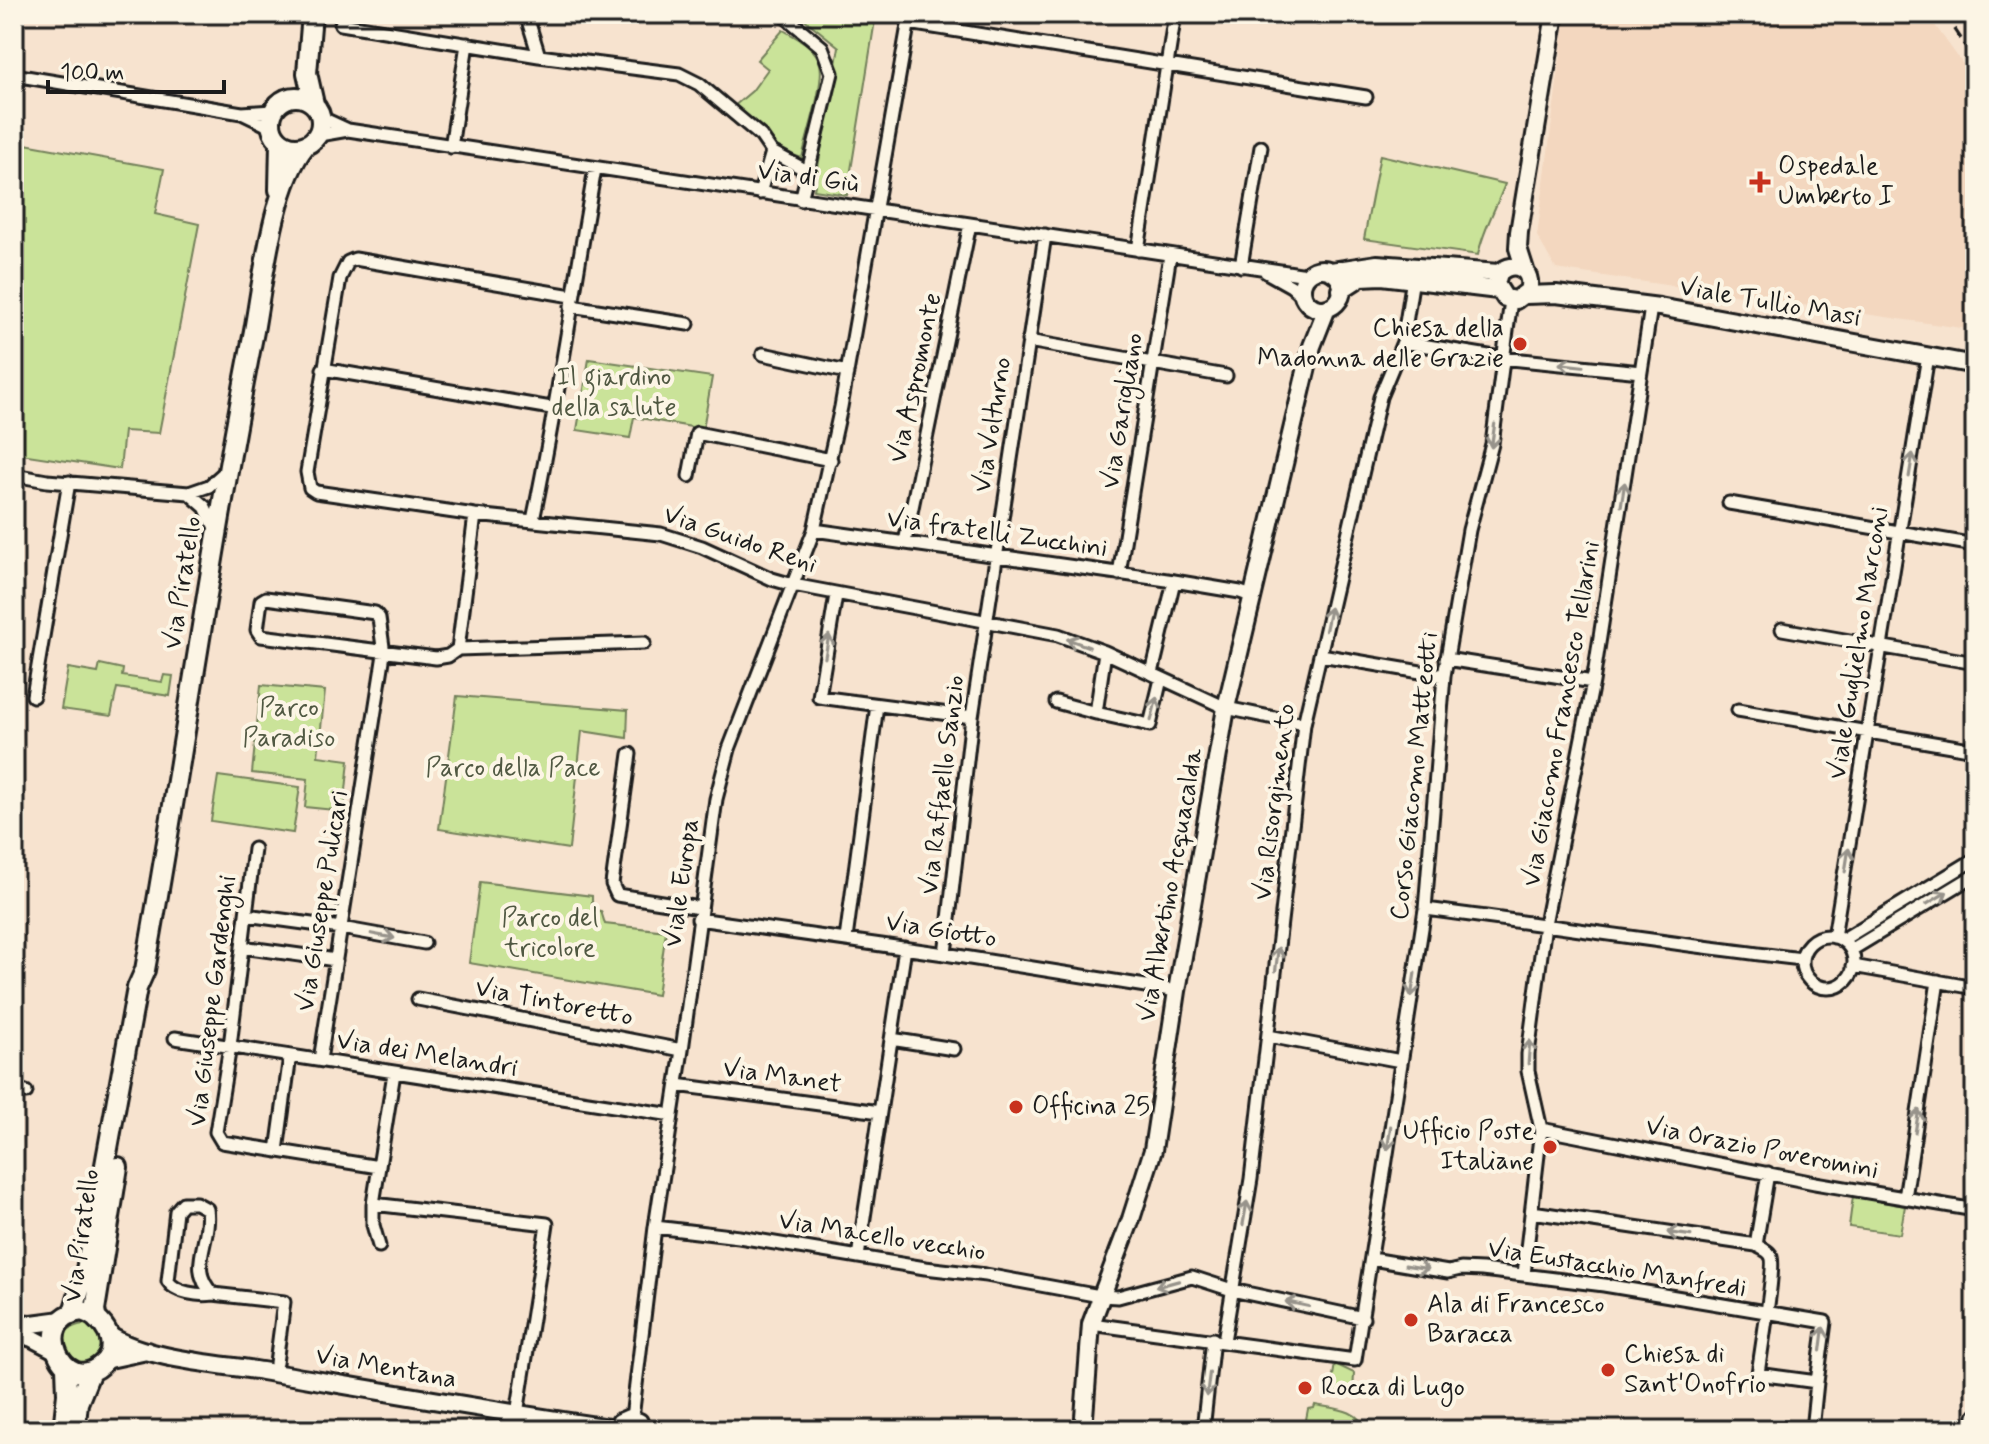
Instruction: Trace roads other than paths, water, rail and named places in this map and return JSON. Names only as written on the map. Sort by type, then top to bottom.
[{"type":"main road","name":"Via Piratello","points":[[55,1350],[56,1330],[68,1316],[89,1254],[137,988],[145,970],[172,822],[227,470],[278,205],[298,155],[315,126],[307,73],[312,14]]},
{"type":"main road","points":[[1518,248],[1530,286],[1508,285],[1518,248],[1555,14]]},
{"type":"main road","name":"Via Piratello","points":[[278,205],[277,120],[291,90],[308,38]]},
{"type":"main road","points":[[300,97],[315,126],[288,147],[277,120],[300,97]]},
{"type":"main road","name":"Viale Tullio Masi","points":[[1307,275],[1319,269],[1331,271],[1377,264],[1651,307],[1975,365]]},
{"type":"main road","name":"Viale Tullio Masi","points":[[1508,285],[1516,266],[1556,294]]},
{"type":"main road","points":[[1307,275],[1302,286],[1313,303],[1337,301],[1341,290],[1339,279],[1331,271]]},
{"type":"main road","name":"Viale Tullio Masi","points":[[1341,290],[1361,277],[1508,285]]},
{"type":"main road","name":"Via Albertino Acquacalda","points":[[1083,1430],[1091,1324],[1131,1219],[1153,1150],[1226,708],[1312,346],[1313,303]]},
{"type":"main road","name":"Via Piratello","points":[[97,1320],[95,1310],[147,984],[145,970]]},
{"type":"main road","name":"Via Piratello","points":[[68,1316],[89,1313],[109,1335],[109,1352],[78,1403],[76,1430]]},
{"type":"main road","points":[[14,1323],[68,1316]]},
{"type":"main road","points":[[14,1332],[55,1350],[66,1367],[63,1430]]},
{"type":"main road","name":"Via Mentana","points":[[109,1335],[120,1343],[148,1351],[617,1429]]},
{"type":"main road","name":"Via Mentana","points":[[98,1366],[148,1351]]},
{"type":"main road","points":[[66,1367],[78,1372],[98,1366]]},
{"type":"main road","points":[[617,1429],[622,1420],[637,1424]]},
{"type":"street","points":[[526,14],[539,56]]},
{"type":"street","points":[[782,14],[822,47],[832,73],[801,200]]},
{"type":"street","points":[[1138,250],[1175,14]]},
{"type":"street","points":[[1301,14],[1319,17],[1320,14]]},
{"type":"street","points":[[909,18],[1366,97]]},
{"type":"street","name":"Viale Europa","points":[[637,1424],[655,1227],[716,799],[729,749],[814,530],[831,460],[909,18]]},
{"type":"street","points":[[341,24],[539,56],[679,74],[691,78],[761,136],[772,152],[800,167],[807,177]]},
{"type":"street","points":[[451,147],[467,44]]},
{"type":"street","points":[[14,75],[277,120]]},
{"type":"street","name":"Via di Giù","points":[[315,126],[1307,275]]},
{"type":"street","points":[[1241,266],[1261,147]]},
{"type":"street","points":[[760,193],[772,152]]},
{"type":"street","points":[[533,520],[557,409],[595,169]]},
{"type":"street","name":"Via Aspromonte","points":[[905,542],[970,224]]},
{"type":"street","name":"Via Volturno","points":[[986,622],[1045,235]]},
{"type":"street","name":"Via Garigliano","points":[[1119,574],[1170,255]]},
{"type":"street","points":[[557,409],[323,369],[340,278],[348,262],[355,259],[688,324]]},
{"type":"street","name":"Via di Giù","points":[[1262,270],[1313,303]]},
{"type":"street","name":"Via Risorgimento","points":[[1203,1430],[1251,1179],[1304,724],[1380,397],[1403,342],[1413,278]]},
{"type":"street","name":"Corso Giacomo Matteotti","points":[[1363,1318],[1425,909],[1446,659],[1469,530],[1492,444],[1508,285]]},
{"type":"street","name":"Via Giacomo Francesco Tellarini","points":[[1524,1274],[1541,1129],[1528,1071],[1528,1054],[1545,924],[1593,682],[1651,307]]},
{"type":"street","points":[[1028,341],[1226,376]]},
{"type":"street","points":[[1403,342],[1501,358],[1641,372]]},
{"type":"street","points":[[763,354],[847,372]]},
{"type":"street","name":"Viale Guglielmo Marconi","points":[[1842,942],[1867,732],[1928,356]]},
{"type":"street","name":"Via Guido Reni","points":[[323,369],[307,472],[310,488],[316,492],[475,515],[661,534],[702,547],[772,579],[793,585],[1058,635],[1105,652],[1226,708],[1304,724]]},
{"type":"street","points":[[689,476],[697,433],[831,460]]},
{"type":"street","points":[[14,475],[189,493],[209,486],[227,470]]},
{"type":"street","points":[[33,696],[69,482]]},
{"type":"street","points":[[189,493],[205,507],[217,533]]},
{"type":"street","points":[[1729,503],[1975,545]]},
{"type":"street","points":[[458,649],[475,515]]},
{"type":"street","name":"Via fratelli Zucchini","points":[[814,530],[1174,581],[1254,597]]},
{"type":"street","points":[[1056,702],[1150,725],[1174,581]]},
{"type":"street","points":[[836,595],[819,697],[972,717]]},
{"type":"street","name":"Via Giuseppe Pulicari","points":[[320,1060],[384,654],[379,618],[375,613],[266,598],[261,602],[257,632],[261,636],[384,654]]},
{"type":"street","name":"Via Raffaello Sanzio","points":[[945,954],[986,622]]},
{"type":"street","points":[[1782,629],[1975,663]]},
{"type":"street","points":[[384,654],[436,658],[448,656],[458,649],[644,643]]},
{"type":"street","points":[[1096,713],[1105,652]]},
{"type":"street","points":[[1321,655],[1444,676]]},
{"type":"street","points":[[1446,659],[1593,682]]},
{"type":"street","points":[[846,939],[877,705]]},
{"type":"street","points":[[1738,710],[1975,750]]},
{"type":"street","name":"Via Giotto","points":[[630,754],[612,884],[617,895],[699,914],[1177,991]]},
{"type":"street","name":"Via Giuseppe Gardenghi","points":[[254,849],[230,1046],[216,1132],[218,1139],[379,1167]]},
{"type":"street","points":[[1842,942],[1975,859]]},
{"type":"street","points":[[1842,942],[1853,966],[1847,980],[1826,989],[1811,983],[1802,968],[1802,959],[1809,943],[1817,938],[1842,942],[1975,875]]},
{"type":"street","points":[[1425,909],[1662,943],[1802,959]]},
{"type":"street","points":[[246,915],[424,943]]},
{"type":"street","points":[[242,947],[336,960]]},
{"type":"street","points":[[858,1257],[905,948]]},
{"type":"street","points":[[1853,966],[1975,988]]},
{"type":"street","points":[[1905,1198],[1938,981]]},
{"type":"street","name":"Via Tintoretto","points":[[418,999],[682,1050]]},
{"type":"street","points":[[1268,1036],[1401,1061]]},
{"type":"street","name":"Via dei Melandri","points":[[175,1038],[672,1115]]},
{"type":"street","points":[[891,1039],[954,1049]]},
{"type":"street","points":[[277,1151],[290,1056]]},
{"type":"street","points":[[379,1246],[373,1225],[373,1204],[394,1073]]},
{"type":"street","name":"Via Manet","points":[[677,1085],[880,1112]]},
{"type":"street","name":"Via Orazio Poveromini","points":[[1541,1129],[1975,1210]]},
{"type":"street","points":[[1756,1245],[1768,1173]]},
{"type":"street","points":[[213,1294],[201,1281],[200,1275],[207,1209],[196,1203],[183,1203],[176,1211],[168,1281],[176,1290],[284,1302],[276,1363]]},
{"type":"street","points":[[373,1204],[547,1224],[517,1414]]},
{"type":"street","points":[[1532,1212],[1756,1245],[1773,1257],[1758,1374],[1817,1382],[1812,1430]]},
{"type":"street","name":"Via Macello vecchio","points":[[655,1227],[986,1275],[1100,1296],[1118,1297],[1192,1277],[1232,1290],[1363,1318]]},
{"type":"street","name":"Via Eustacchio Manfredi","points":[[1372,1259],[1448,1272],[1461,1269],[1524,1274],[1604,1285],[1825,1322],[1817,1382]]},
{"type":"street","points":[[1091,1324],[1355,1360],[1363,1318]]},
{"type":"street","points":[[1973,1430],[1975,1416]]},
{"type":"railway","points":[[1944,14],[1975,60]]},
{"type":"place","name":"Ospedale Umberto I","points":[[1760,182]]},
{"type":"place","name":"Chiesa della Madonna delle Grazie","points":[[1520,344]]},
{"type":"place","name":"Officina 25","points":[[1016,1107]]},
{"type":"place","name":"Ufficio Poste Italiane","points":[[1550,1147]]},
{"type":"place","name":"Ala di Francesco Baracca","points":[[1411,1320]]},
{"type":"place","name":"Chiesa di Sant'Onofrio","points":[[1608,1370]]},
{"type":"place","name":"Rocca di Lugo","points":[[1305,1388]]},
{"type":"park label","name":"Il giardino della salute","points":[[614,393]]},
{"type":"park label","name":"Parco Paradiso","points":[[289,724]]},
{"type":"park label","name":"Parco della Pace","points":[[513,769]]},
{"type":"park label","name":"Parco del tricolore","points":[[550,934]]}]
